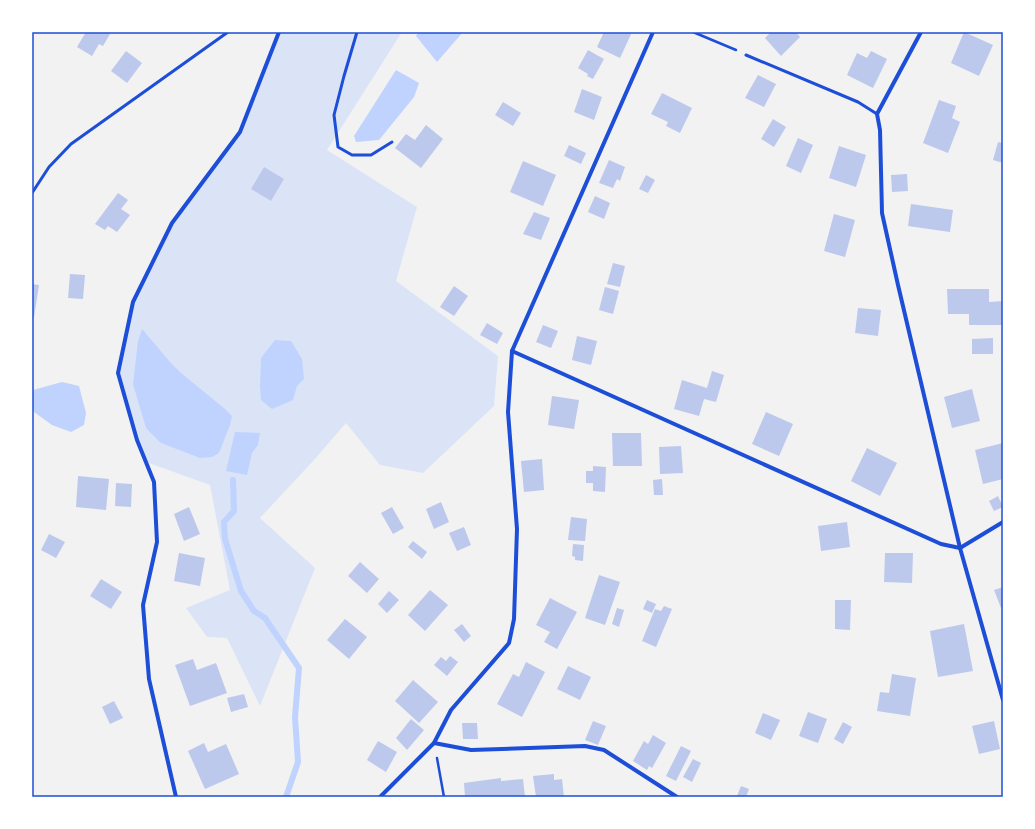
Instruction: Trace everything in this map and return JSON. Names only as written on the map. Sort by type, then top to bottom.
[{"type":"street","points":[[176,797],[149,679],[143,605],[157,542],[154,482],[137,440],[118,373],[133,302],[172,223],[240,132],[279,32]]},
{"type":"street","points":[[380,797],[434,743],[451,710],[509,643],[514,619],[517,529],[508,412],[512,351],[653,32]]},
{"type":"street","points":[[921,32],[877,114],[880,130],[882,213],[960,548],[1003,700]]},
{"type":"street","points":[[512,351],[941,544],[960,548],[1003,522]]},
{"type":"street","points":[[434,743],[471,750],[585,746],[604,750],[677,797]]},
{"type":"lane","points":[[32,193],[49,167],[71,144],[228,32]]},
{"type":"lane","points":[[357,32],[334,115],[338,147],[352,156],[371,155],[392,142]]},
{"type":"lane","points":[[746,55],[858,102],[877,114]]},
{"type":"path","points":[[693,32],[746,55]]},
{"type":"path","points":[[434,743],[444,797]]},
{"type":"shaded area","points":[[279,32],[402,32],[327,150],[417,207],[396,281],[498,356],[494,406],[423,473],[380,465],[346,423],[260,518],[315,568],[260,706],[227,638],[207,637],[186,608],[230,590],[210,485],[146,462],[137,440],[118,373],[133,302],[172,223],[240,132]]},
{"type":"water","points":[[418,32],[463,32],[437,62],[416,36]]},
{"type":"water","points":[[396,70],[419,83],[414,97],[379,140],[356,142],[354,136]]},
{"type":"water","points":[[142,329],[181,373],[232,416],[219,453],[212,457],[200,458],[161,443],[146,428],[133,384],[138,341]]},
{"type":"water","points":[[275,340],[291,341],[302,359],[304,379],[297,386],[293,400],[272,409],[261,400],[261,358]]},
{"type":"water","points":[[62,382],[79,386],[86,413],[84,425],[71,432],[52,425],[34,412],[32,404],[33,390]]},
{"type":"water","points":[[235,432],[260,433],[258,445],[252,453],[247,475],[226,471]]},
{"type":"building","points":[[86,32],[106,32],[110,34],[103,46],[99,44],[92,56],[77,47]]},
{"type":"building","points":[[604,32],[632,32],[620,58],[597,47]]},
{"type":"building","points":[[771,32],[796,32],[800,37],[781,56],[765,38]]},
{"type":"building","points":[[964,32],[993,45],[979,76],[951,63]]},
{"type":"building","points":[[588,50],[604,59],[593,79],[578,68]]},
{"type":"building","points":[[126,51],[142,63],[127,83],[111,71]]},
{"type":"building","points":[[871,51],[887,59],[873,88],[847,75],[857,53],[867,58]]},
{"type":"building","points":[[758,75],[776,84],[764,107],[745,98]]},
{"type":"building","points":[[582,89],[602,97],[594,120],[574,112]]},
{"type":"building","points":[[662,93],[692,108],[680,133],[666,126],[668,122],[651,114]]},
{"type":"building","points":[[939,100],[956,106],[952,118],[960,122],[948,153],[923,143]]},
{"type":"building","points":[[503,102],[521,113],[513,126],[495,115]]},
{"type":"building","points":[[773,119],[786,127],[774,147],[761,139]]},
{"type":"building","points":[[426,125],[443,139],[421,168],[395,148],[406,134],[415,140]]},
{"type":"building","points":[[798,138],[813,145],[801,173],[786,166]]},
{"type":"building","points":[[998,142],[1003,143],[1003,163],[993,160]]},
{"type":"building","points":[[569,145],[586,153],[581,164],[564,156]]},
{"type":"building","points":[[839,146],[866,155],[856,187],[829,178]]},
{"type":"building","points":[[609,160],[625,167],[620,181],[617,179],[613,188],[599,183]]},
{"type":"building","points":[[523,161],[556,175],[543,206],[510,192]]},
{"type":"building","points":[[264,167],[284,179],[271,201],[251,189]]},
{"type":"building","points":[[907,174],[908,191],[892,192],[891,175]]},
{"type":"building","points":[[646,175],[655,180],[648,193],[639,189]]},
{"type":"building","points":[[118,193],[128,200],[121,209],[130,215],[117,232],[108,226],[105,230],[95,224]]},
{"type":"building","points":[[595,196],[610,203],[604,219],[588,212]]},
{"type":"building","points":[[911,204],[953,210],[950,232],[908,226]]},
{"type":"building","points":[[534,212],[550,218],[541,240],[523,234]]},
{"type":"building","points":[[834,214],[855,220],[845,257],[824,251]]},
{"type":"building","points":[[613,263],[625,266],[620,287],[607,284]]},
{"type":"building","points":[[70,274],[85,275],[83,299],[68,298]]},
{"type":"building","points":[[32,284],[39,285],[34,317],[32,317]]},
{"type":"building","points":[[454,286],[468,296],[454,316],[440,307]]},
{"type":"building","points":[[605,287],[619,291],[613,314],[599,310]]},
{"type":"building","points":[[947,289],[989,289],[989,302],[1003,301],[1003,325],[969,325],[969,314],[948,314]]},
{"type":"building","points":[[858,308],[881,310],[878,336],[855,333]]},
{"type":"building","points":[[487,323],[503,333],[497,344],[480,335]]},
{"type":"building","points":[[543,325],[558,331],[551,348],[536,342]]},
{"type":"building","points":[[577,336],[597,341],[591,365],[572,360]]},
{"type":"building","points":[[993,338],[993,354],[972,354],[972,339]]},
{"type":"building","points":[[712,371],[724,375],[716,402],[704,399],[699,416],[674,409],[682,380],[707,388]]},
{"type":"building","points":[[972,389],[980,421],[952,428],[944,397]]},
{"type":"building","points":[[552,396],[579,400],[574,429],[548,425]]},
{"type":"building","points":[[766,412],[793,424],[779,456],[752,444]]},
{"type":"building","points":[[612,433],[641,433],[642,466],[613,466]]},
{"type":"building","points":[[1003,443],[1003,479],[983,484],[975,450]]},
{"type":"building","points":[[681,446],[683,473],[660,474],[659,447]]},
{"type":"building","points":[[867,448],[897,463],[880,496],[851,481]]},
{"type":"building","points":[[542,459],[544,490],[524,492],[521,461]]},
{"type":"building","points":[[593,466],[606,467],[605,492],[593,491],[593,483],[586,483],[586,471],[593,471]]},
{"type":"building","points":[[78,476],[109,479],[106,510],[76,507]]},
{"type":"building","points":[[662,479],[663,495],[654,495],[653,480]]},
{"type":"building","points":[[116,483],[132,484],[131,507],[115,506]]},
{"type":"building","points":[[998,496],[1003,507],[994,511],[989,501]]},
{"type":"building","points":[[441,502],[449,522],[434,529],[426,509]]},
{"type":"building","points":[[189,507],[200,534],[184,541],[174,514]]},
{"type":"building","points":[[392,507],[404,528],[393,534],[381,513]]},
{"type":"building","points":[[571,517],[587,519],[585,541],[568,540]]},
{"type":"building","points":[[847,522],[850,547],[821,551],[818,526]]},
{"type":"building","points":[[464,527],[471,545],[457,551],[449,533]]},
{"type":"building","points":[[49,534],[65,542],[56,558],[41,550]]},
{"type":"building","points":[[413,541],[427,552],[422,559],[408,547]]},
{"type":"building","points":[[573,544],[584,545],[583,561],[575,560],[575,557],[572,556]]},
{"type":"building","points":[[179,553],[205,558],[200,586],[174,581]]},
{"type":"building","points":[[885,553],[913,553],[912,583],[884,582]]},
{"type":"building","points":[[360,562],[379,579],[367,593],[348,576]]},
{"type":"building","points":[[599,575],[620,582],[605,625],[585,618]]},
{"type":"building","points":[[101,579],[122,592],[111,609],[90,596]]},
{"type":"building","points":[[1003,587],[1003,607],[1001,608],[994,590]]},
{"type":"building","points":[[430,590],[448,605],[425,631],[408,615]]},
{"type":"building","points":[[389,591],[399,600],[387,613],[378,604]]},
{"type":"building","points":[[550,598],[577,612],[557,649],[544,642],[550,632],[536,625]]},
{"type":"building","points":[[647,600],[656,604],[652,613],[643,609]]},
{"type":"building","points":[[835,600],[851,600],[850,630],[835,629]]},
{"type":"building","points":[[664,606],[672,609],[656,647],[642,641],[655,609],[661,611]]},
{"type":"building","points":[[617,608],[624,610],[619,627],[612,624]]},
{"type":"building","points":[[345,619],[367,637],[349,659],[327,640]]},
{"type":"building","points":[[462,624],[471,636],[464,642],[454,630]]},
{"type":"building","points":[[964,624],[973,671],[938,677],[930,631]]},
{"type":"building","points":[[450,656],[458,662],[447,676],[434,665],[441,657],[446,661]]},
{"type":"building","points":[[193,659],[197,670],[216,663],[227,693],[190,706],[175,665]]},
{"type":"building","points":[[526,662],[545,672],[522,717],[497,704],[513,674],[519,677]]},
{"type":"building","points":[[568,666],[591,677],[580,700],[557,689]]},
{"type":"building","points":[[892,674],[916,678],[910,716],[877,711],[880,692],[889,693]]},
{"type":"building","points":[[413,680],[438,702],[419,723],[395,701]]},
{"type":"building","points":[[244,694],[248,707],[231,712],[227,698]]},
{"type":"building","points":[[114,701],[123,718],[110,724],[102,707]]},
{"type":"building","points":[[808,712],[827,719],[818,743],[799,736]]},
{"type":"building","points":[[763,713],[780,720],[771,740],[755,733]]},
{"type":"building","points":[[411,719],[424,730],[407,750],[396,738]]},
{"type":"building","points":[[593,721],[606,726],[598,745],[585,740]]},
{"type":"building","points":[[994,721],[1000,749],[979,754],[972,726]]},
{"type":"building","points":[[843,722],[852,727],[843,744],[834,739]]},
{"type":"building","points":[[462,723],[477,723],[478,739],[463,739]]},
{"type":"building","points":[[653,735],[666,743],[652,768],[649,766],[647,770],[633,761],[644,741],[648,744]]},
{"type":"building","points":[[378,741],[397,752],[386,772],[367,760]]},
{"type":"building","points":[[204,743],[208,752],[226,744],[239,774],[205,789],[188,751]]},
{"type":"building","points":[[681,746],[691,751],[676,781],[666,776]]},
{"type":"building","points":[[693,759],[701,763],[692,782],[683,777]]},
{"type":"building","points":[[554,774],[554,780],[562,779],[564,797],[536,797],[533,776]]},
{"type":"building","points":[[501,778],[501,781],[523,779],[525,797],[465,797],[464,783]]},
{"type":"building","points":[[741,786],[749,789],[746,797],[737,796]]},
{"type":"waterway","points":[[233,480],[234,511],[224,522],[225,539],[241,591],[254,611],[265,618],[299,668],[295,717],[298,762],[286,797]]}]
